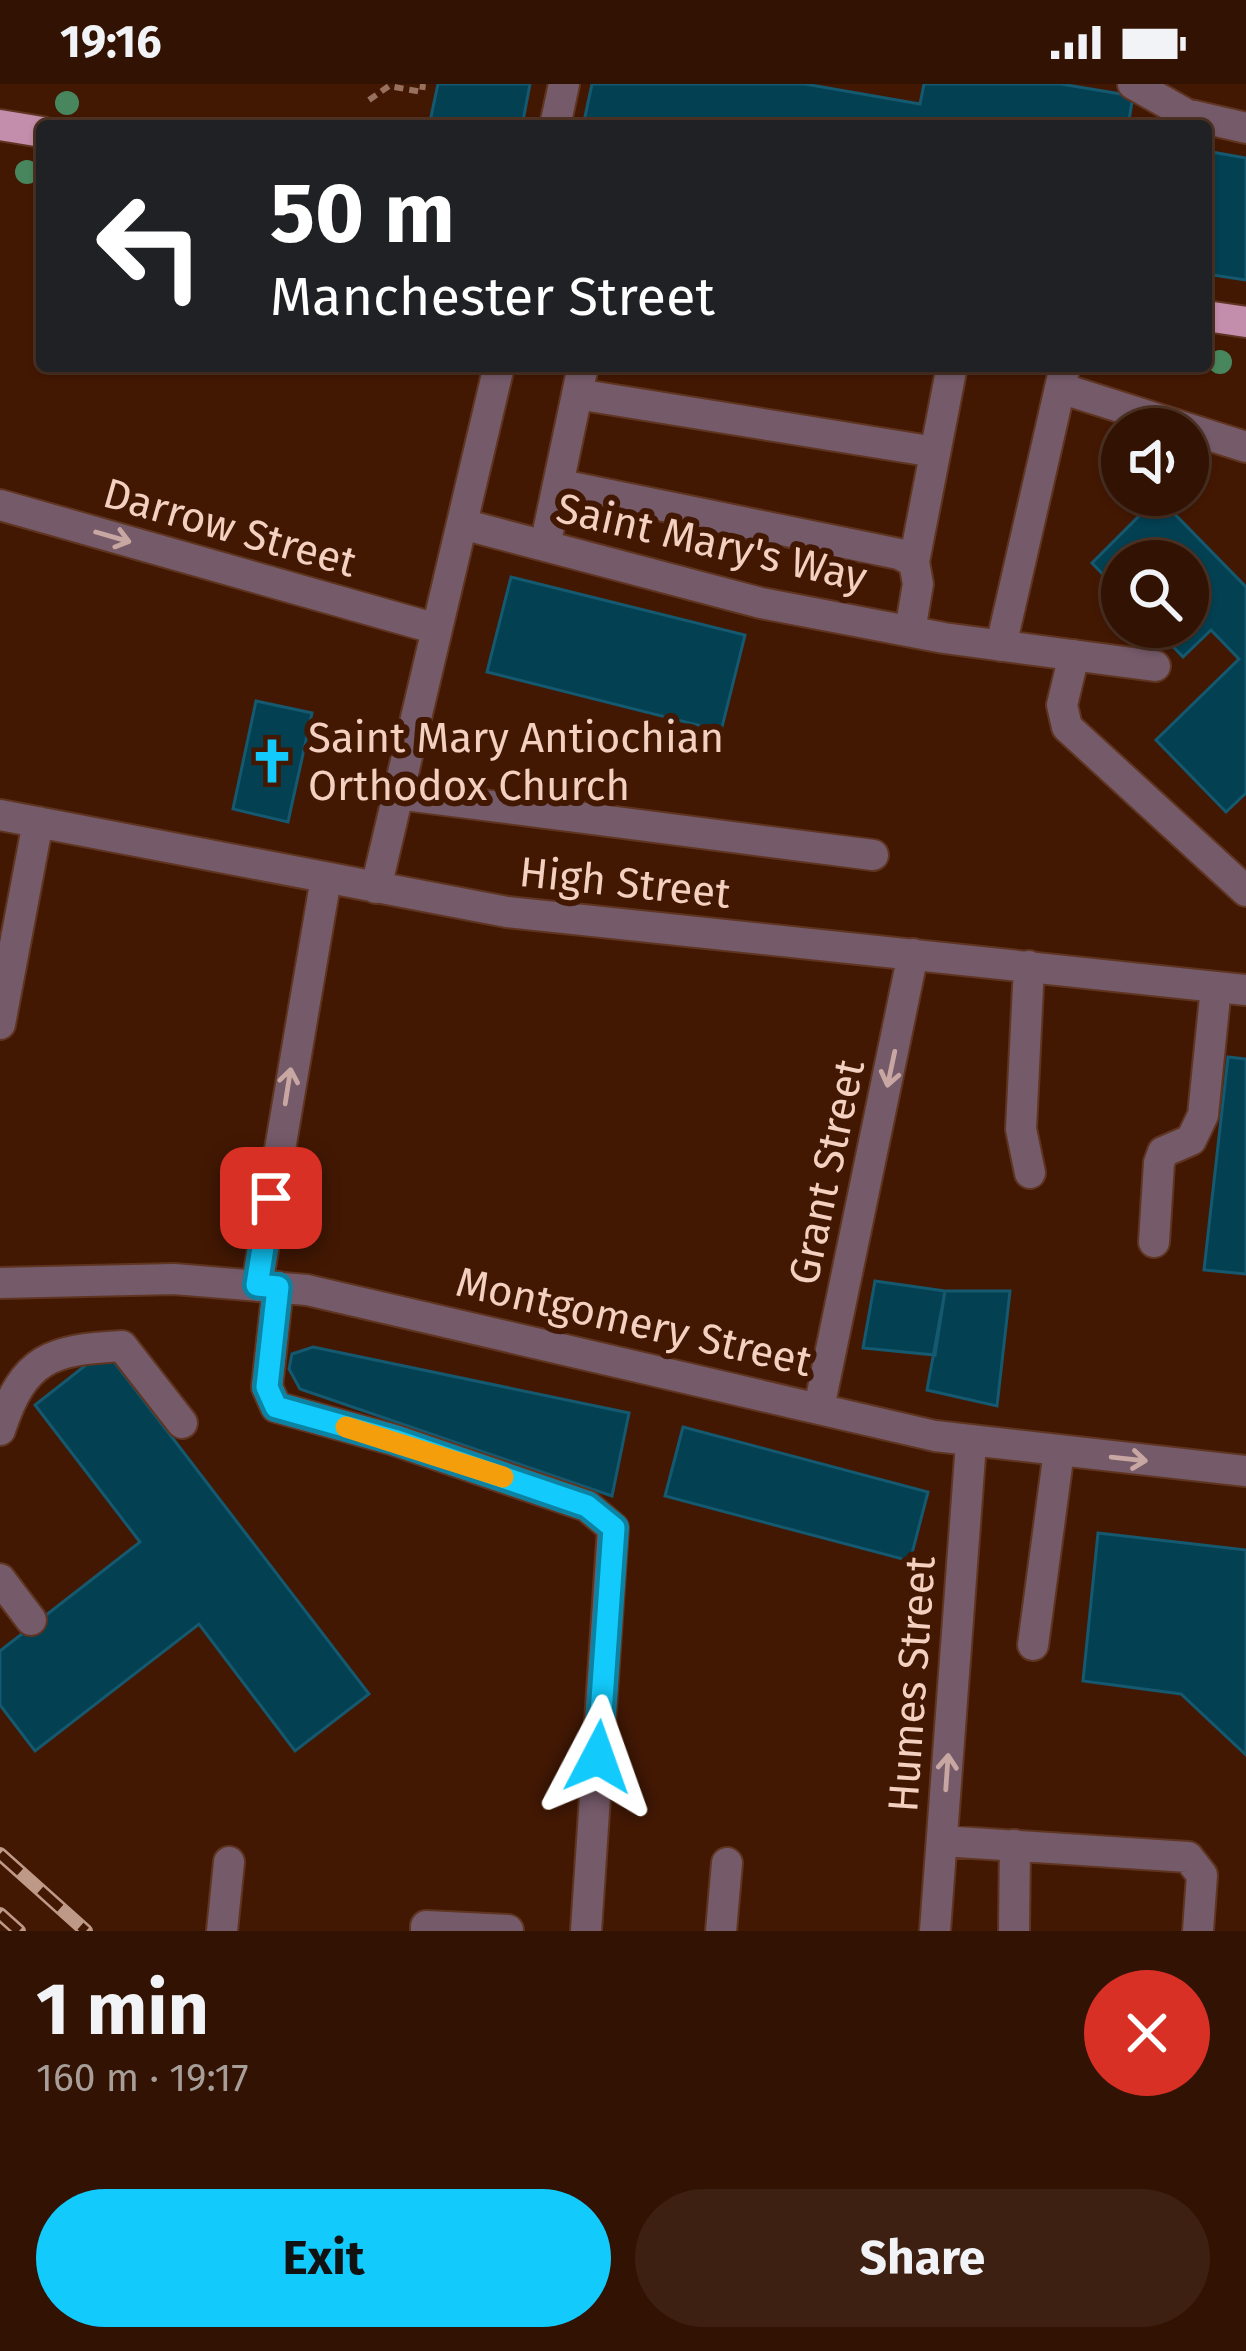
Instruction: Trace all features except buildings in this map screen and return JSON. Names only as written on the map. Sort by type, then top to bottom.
[{"type":"main road","points":[[0,125],[36,131]]},
{"type":"main road","points":[[1212,317],[1246,322]]},
{"type":"street","points":[[556,120],[565,84]]},
{"type":"street","points":[[1132,84],[1186,114],[1212,120]]},
{"type":"street","points":[[1212,120],[1246,128]]},
{"type":"street","points":[[376,887],[498,372]]},
{"type":"street","points":[[910,631],[918,584],[914,562],[951,372]]},
{"type":"street","points":[[1000,646],[1062,377],[1246,447]]},
{"type":"street","points":[[545,546],[580,380],[935,452]]},
{"type":"street","points":[[561,485],[899,554],[914,562]]},
{"type":"street","name":"Darrow Street","points":[[0,506],[436,628]]},
{"type":"street","name":"Saint Mary's Way","points":[[462,524],[761,602],[944,638],[1155,666]]},
{"type":"street","points":[[1074,656],[1062,705],[1067,727],[1246,891]]},
{"type":"street","points":[[398,794],[873,855]]},
{"type":"street","name":"High Street","points":[[0,815],[550,917],[1231,988]]},
{"type":"street","points":[[0,1024],[38,822]]},
{"type":"street","points":[[326,878],[268,1286],[267,1387],[276,1407],[394,1440],[587,1506],[614,1528],[586,1931]]},
{"type":"street","name":"Grant Street","points":[[819,1408],[913,954]]},
{"type":"street","points":[[1028,967],[1021,1129],[1030,1173]]},
{"type":"street","points":[[1154,1242],[1159,1163],[1163,1152],[1191,1140],[1203,1115],[1231,988]]},
{"type":"street","name":"Montgomery Street","points":[[0,1283],[153,1279],[268,1286],[400,1309],[971,1443],[1246,1471]]},
{"type":"street","points":[[0,1430],[8,1407],[38,1365],[60,1350],[122,1346],[182,1424]]},
{"type":"street","name":"Humes Street","points":[[935,1931],[971,1443]]},
{"type":"street","points":[[1033,1645],[1058,1451]]},
{"type":"street","points":[[0,1579],[31,1620]]},
{"type":"street","points":[[942,1841],[1188,1857],[1202,1875],[1198,1931]]},
{"type":"street","points":[[1014,1931],[1015,1846]]},
{"type":"street","points":[[222,1931],[229,1862]]},
{"type":"street","points":[[721,1931],[727,1864]]},
{"type":"street","points":[[426,1931],[426,1926],[523,1931]]},
{"type":"path","points":[[369,100],[389,86],[422,92],[423,84]]},
{"type":"railway","points":[[0,1854],[86,1931]]},
{"type":"railway","points":[[0,1914],[19,1931]]},
{"type":"slow traffic","points":[[346,1427],[503,1477]]},
{"type":"place","name":"Saint Mary Antiochian Orthodox Church","points":[[272,761]]},
{"type":"route","points":[[271,1198],[257,1285],[278,1287],[267,1373],[270,1399],[276,1407],[394,1440],[587,1506],[614,1528],[598,1757]]}]
